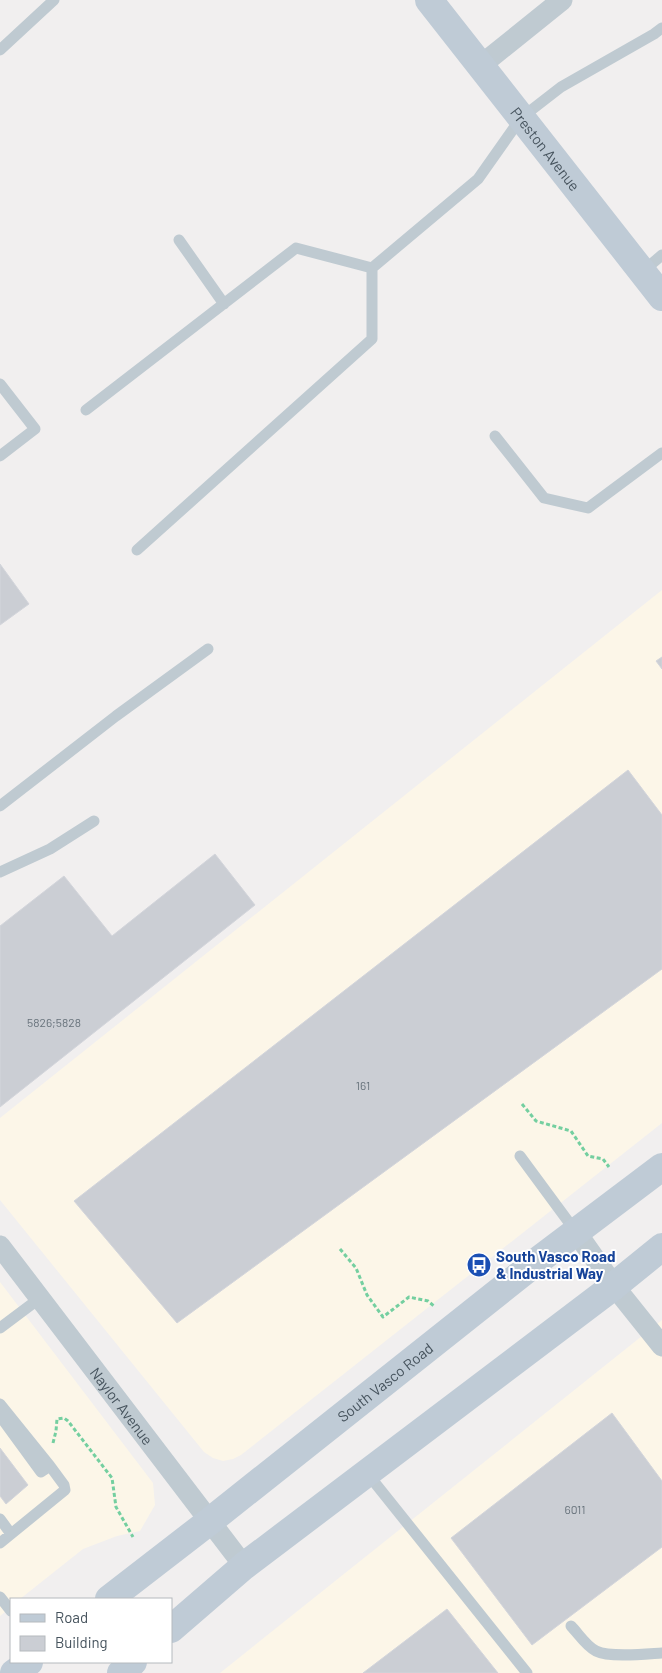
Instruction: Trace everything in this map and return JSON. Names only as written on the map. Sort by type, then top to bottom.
[{"type":"main road","name":"Preston Avenue","points":[[429,0],[521,118],[652,264],[662,297]]},
{"type":"main road","name":"South Vasco Road","points":[[110,1598],[210,1521],[532,1264],[662,1167]]},
{"type":"main road","points":[[172,1628],[244,1566],[614,1286],[662,1247]]},
{"type":"main road","points":[[14,1673],[28,1663]]},
{"type":"main road","points":[[121,1673],[132,1663]]},
{"type":"street","points":[[480,66],[562,0]]},
{"type":"street","points":[[576,1232],[614,1286],[662,1346]]},
{"type":"street","name":"Naylor Avenue","points":[[0,1246],[244,1566]]},
{"type":"lane","points":[[0,50],[54,0]]},
{"type":"lane","points":[[137,550],[372,339],[372,268],[478,179],[521,118],[561,87],[662,28]]},
{"type":"lane","points":[[180,240],[224,304]]},
{"type":"lane","points":[[86,410],[296,248],[372,268]]},
{"type":"lane","points":[[0,384],[34,429],[0,456]]},
{"type":"lane","points":[[495,436],[544,498],[588,508],[662,453]]},
{"type":"lane","points":[[0,806],[116,716],[208,649]]},
{"type":"lane","points":[[0,872],[50,849],[94,821]]},
{"type":"lane","points":[[520,1156],[576,1232]]},
{"type":"lane","points":[[0,1328],[40,1298]]},
{"type":"lane","points":[[0,1404],[50,1466],[64,1485],[65,1490],[0,1544]]},
{"type":"lane","points":[[0,1416],[41,1472],[50,1466]]},
{"type":"lane","points":[[367,1472],[527,1673]]},
{"type":"lane","points":[[0,1519],[11,1534]]},
{"type":"lane","points":[[0,1597],[10,1611]]},
{"type":"lane","points":[[571,1626],[594,1650],[605,1654],[641,1655],[662,1653]]},
{"type":"path","points":[[522,1104],[536,1121],[571,1131],[588,1156],[603,1159],[609,1167]]},
{"type":"path","points":[[340,1249],[356,1268],[367,1295],[384,1317],[409,1297],[428,1301],[434,1306]]},
{"type":"path","points":[[64,1418],[112,1478],[116,1507],[133,1537]]},
{"type":"shaded area","points":[[662,590],[662,1123],[241,1455],[223,1461],[213,1458],[204,1452],[0,1200],[0,1118]]},
{"type":"shaded area","points":[[0,1282],[153,1483],[155,1505],[140,1531],[117,1536],[83,1549],[21,1598],[10,1598],[10,1608],[0,1616]]},
{"type":"shaded area","points":[[662,1320],[662,1673],[220,1673]]},
{"type":"building","points":[[0,564],[29,604],[0,625]]},
{"type":"building","points":[[662,657],[662,669],[656,661]]},
{"type":"building","points":[[628,770],[662,815],[662,969],[177,1323],[74,1201]]},
{"type":"building","points":[[215,854],[255,905],[0,1107],[0,926],[64,876],[112,936]]},
{"type":"building","points":[[612,1413],[662,1481],[662,1547],[532,1645],[451,1538]]},
{"type":"building","points":[[0,1448],[28,1485],[6,1504],[0,1496]]},
{"type":"building","points":[[447,1609],[498,1673],[363,1673]]},
{"type":"place","name":"South Vasco Road & Industrial Way","points":[[479,1265]]}]
